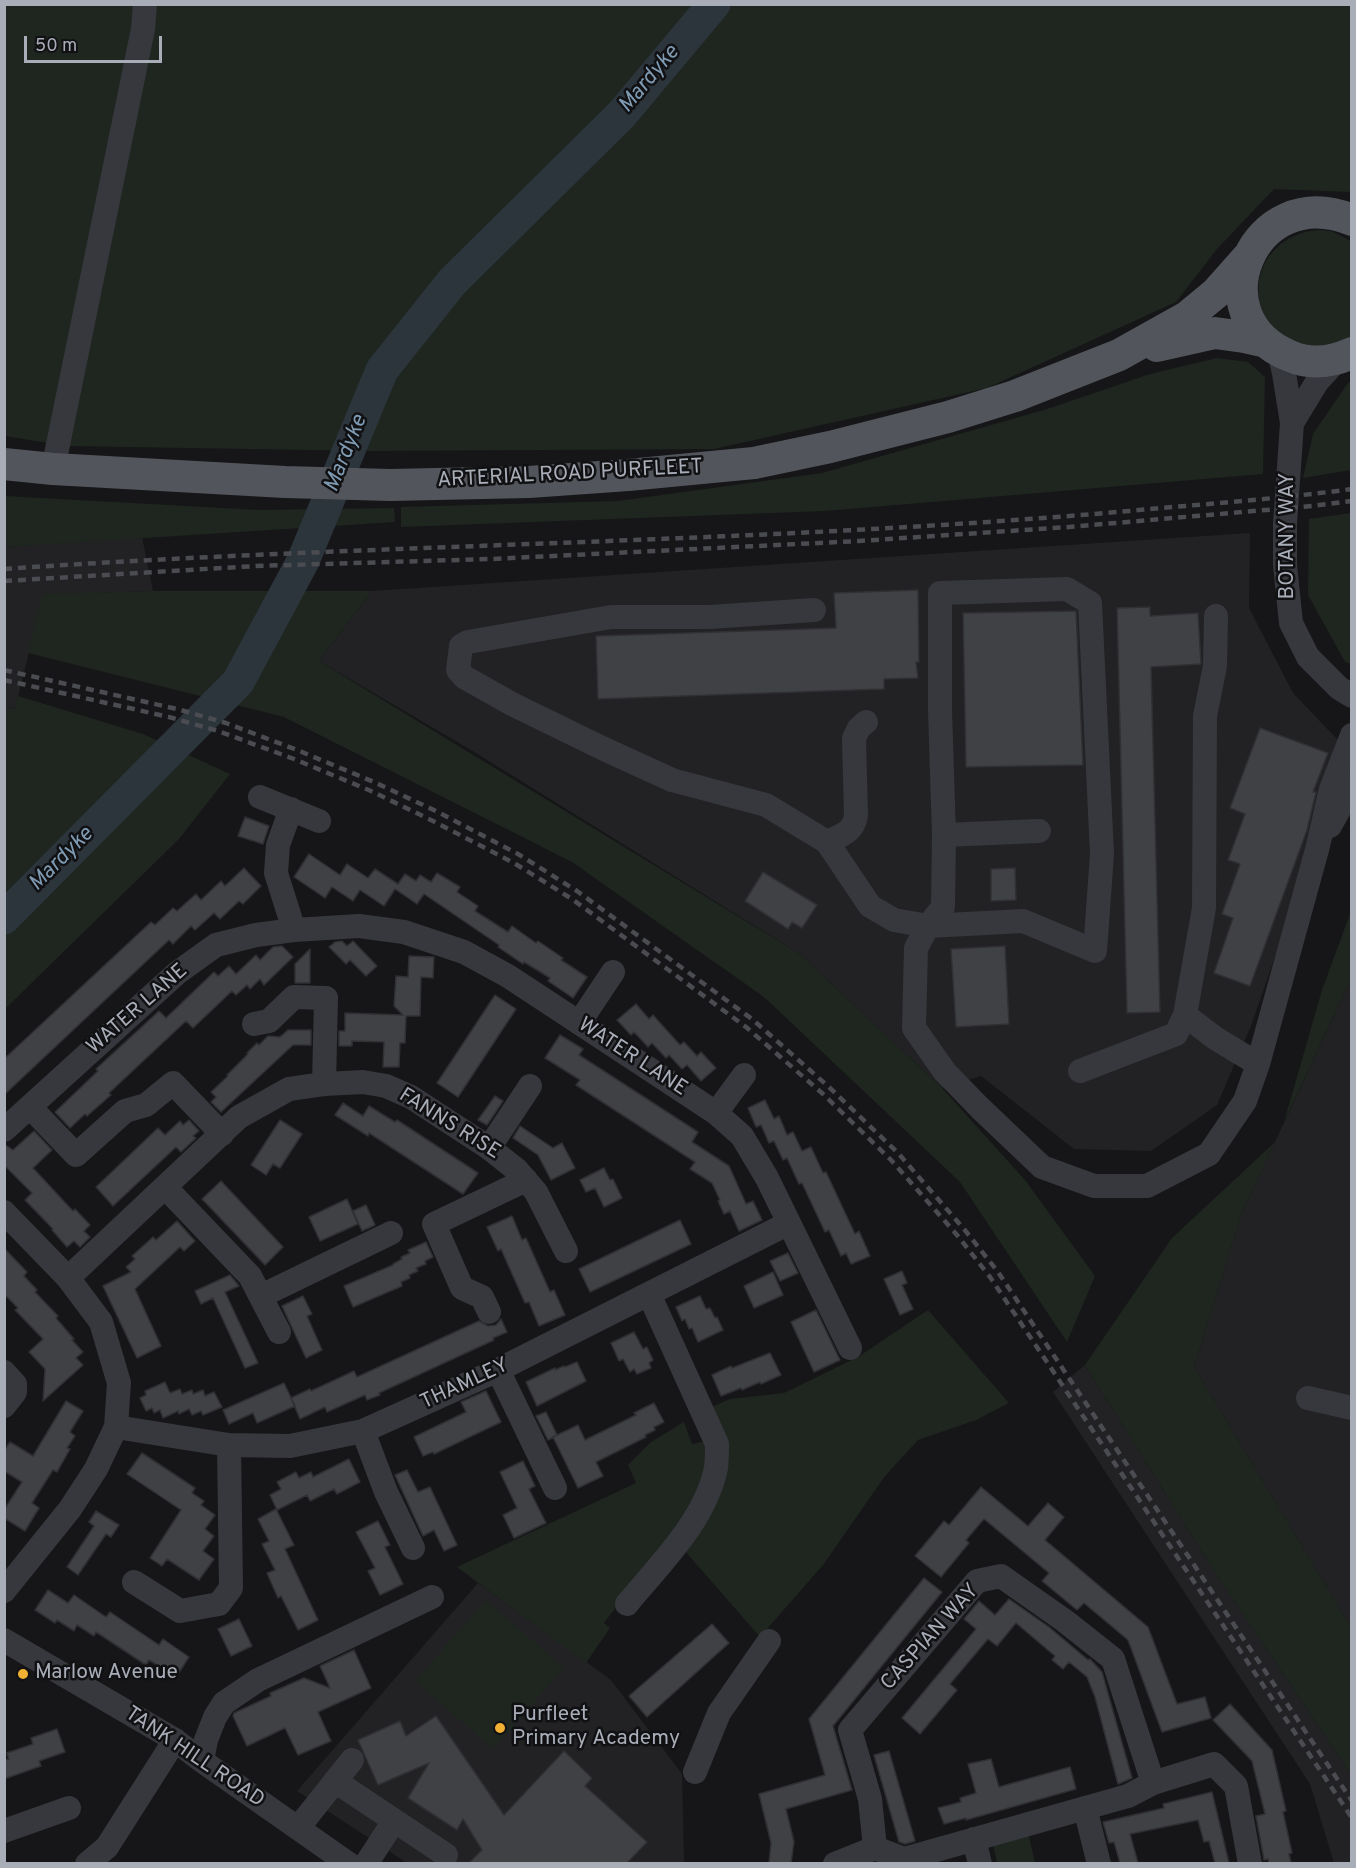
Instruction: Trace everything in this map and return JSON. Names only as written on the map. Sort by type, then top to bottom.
[{"type":"main road","name":"ARTERIAL ROAD PURFLEET","points":[[4,465],[285,482],[390,485],[540,481],[628,475],[754,462],[841,444],[948,417],[1015,396],[1119,355],[1187,317],[1215,293],[1247,258],[1258,239],[1275,224],[1294,215],[1316,211],[1347,216]]},
{"type":"main road","points":[[1247,258],[1242,276],[1242,294],[1246,312],[1254,329],[1273,347]]},
{"type":"main road","name":"ARTERIAL ROAD PURFLEET","points":[[1119,355],[1215,333],[1244,337],[1273,347],[1298,360],[1319,362],[1346,355]]},
{"type":"street","points":[[53,469],[142,29],[145,4]]},
{"type":"street","name":"BOTANY WAY","points":[[1273,347],[1284,373],[1291,434],[1285,524],[1285,565],[1291,623],[1308,657],[1338,688],[1352,696]]},
{"type":"street","name":"BOTANY WAY","points":[[1291,434],[1317,382],[1346,355]]},
{"type":"street","points":[[814,610],[710,617],[610,617],[468,642],[460,646],[458,670],[464,677],[512,704],[672,780],[766,805],[827,842],[870,906],[894,920],[928,926],[1023,921],[1095,951],[1102,854],[1090,603],[1067,589],[940,593],[940,710],[944,835],[942,907],[928,926],[916,948],[914,1028],[945,1072],[1042,1167],[1094,1186],[1147,1186],[1209,1154],[1245,1101],[1258,1064],[1318,846],[1330,789],[1352,735]]},
{"type":"street","points":[[1080,1071],[1176,1034],[1185,1016],[1204,908],[1205,716],[1215,666],[1216,616]]},
{"type":"street","points":[[827,842],[855,825],[854,738],[859,728],[866,722]]},
{"type":"street","points":[[1318,846],[1352,786]]},
{"type":"street","points":[[260,797],[319,821]]},
{"type":"street","points":[[291,809],[278,845],[276,873],[294,930]]},
{"type":"street","points":[[944,835],[1039,831]]},
{"type":"street","name":"WATER LANE","points":[[4,1130],[177,973],[216,945],[256,935],[294,930],[359,926],[404,932],[464,952],[508,976],[716,1113],[742,1136],[767,1178],[850,1348]]},
{"type":"street","points":[[579,1023],[613,972]]},
{"type":"street","points":[[254,1024],[269,1021],[294,997],[326,998],[324,1084]]},
{"type":"street","points":[[1185,1016],[1215,1038],[1258,1064]]},
{"type":"street","points":[[716,1113],[744,1075]]},
{"type":"street","name":"FANNS RISE","points":[[68,1278],[240,1117],[289,1089],[324,1084],[363,1082],[386,1086],[411,1097],[489,1148],[517,1170],[536,1192],[566,1251]]},
{"type":"street","points":[[30,1107],[76,1155],[125,1111],[146,1106],[173,1083],[222,1134]]},
{"type":"street","points":[[489,1148],[530,1086]]},
{"type":"street","points":[[489,1312],[482,1297],[462,1288],[434,1224],[526,1180]]},
{"type":"street","points":[[165,1187],[250,1276],[279,1332]]},
{"type":"street","points":[[4,1212],[68,1278],[101,1322],[119,1383],[116,1427],[96,1469],[70,1509],[4,1591]]},
{"type":"street","name":"THAMLEY","points":[[116,1427],[229,1445],[290,1446],[363,1431],[498,1370],[789,1223]]},
{"type":"street","points":[[261,1296],[391,1233]]},
{"type":"street","points":[[627,1604],[679,1542],[705,1502],[716,1467],[717,1444],[649,1294]]},
{"type":"street","points":[[498,1370],[555,1488]]},
{"type":"street","points":[[1308,1398],[1352,1408]]},
{"type":"street","points":[[363,1431],[386,1492],[413,1548]]},
{"type":"street","points":[[134,1582],[180,1611],[219,1604],[231,1588],[229,1445]]},
{"type":"street","name":"CASPIAN WAY","points":[[875,1848],[870,1799],[850,1730],[977,1581],[1001,1576],[1065,1621],[1113,1659],[1153,1783]]},
{"type":"street","points":[[202,1761],[206,1740],[224,1702],[258,1680],[432,1597]]},
{"type":"street","name":"TANK HILL ROAD","points":[[4,1640],[175,1740],[349,1863]]},
{"type":"street","points":[[695,1772],[719,1713],[769,1641]]},
{"type":"street","points":[[87,1863],[107,1847],[175,1740]]},
{"type":"street","points":[[298,1828],[352,1760]]},
{"type":"street","points":[[835,1863],[875,1848],[904,1859],[1128,1796],[1153,1783],[1214,1764],[1236,1786],[1250,1863]]},
{"type":"street","points":[[335,1781],[446,1855]]},
{"type":"street","points":[[4,1831],[69,1808]]},
{"type":"street","points":[[1085,1808],[1099,1863]]},
{"type":"street","points":[[366,1863],[394,1821]]},
{"type":"street","points":[[974,1839],[980,1863]]},
{"type":"shaded area","points":[[4,5],[1351,5],[1351,192],[1274,189],[1217,249],[1176,302],[987,388],[714,449],[372,451],[66,446],[5,436]]},
{"type":"shaded area","points":[[1319,230],[1331,231],[1351,241],[1351,336],[1325,346],[1308,345],[1285,336],[1269,322],[1260,304],[1259,284],[1264,265],[1276,248],[1294,236]]},
{"type":"shaded area","points":[[1217,358],[1248,362],[1265,377],[1263,474],[825,511],[401,527],[401,507],[618,501],[822,473],[1044,410],[1150,374]]},
{"type":"shaded area","points":[[1351,381],[1351,470],[1303,478],[1313,434]]},
{"type":"shaded area","points":[[5,496],[259,510],[394,508],[395,522],[5,547]]},
{"type":"shaded area","points":[[1352,513],[1351,664],[1345,662],[1308,595],[1309,519]]},
{"type":"shaded area","points":[[1250,533],[1249,608],[1293,693],[1339,741],[1322,821],[1251,1026],[1217,1105],[1151,1151],[1074,1149],[981,1076],[942,1088],[800,954],[476,753],[319,661],[372,591]]},
{"type":"shaded area","points":[[142,537],[153,591],[43,595],[15,709],[5,708],[5,547]]},
{"type":"shaded area","points":[[153,591],[372,591],[319,661],[800,954],[942,1088],[1025,1180],[1095,1276],[1067,1342],[960,1182],[764,997],[572,862],[284,717],[28,653],[42,594]]},
{"type":"shaded area","points":[[18,696],[143,734],[230,774],[179,839],[5,1009],[4,708],[15,709]]},
{"type":"shaded area","points":[[1351,911],[1351,979],[1284,1122],[1322,990]]},
{"type":"shaded area","points":[[1351,979],[1351,1627],[1194,1367],[1241,1215]]},
{"type":"shaded area","points":[[1275,1142],[1241,1215],[1194,1367],[1351,1627],[1351,1775],[1214,1571],[1085,1365],[1172,1238]]},
{"type":"shaded area","points":[[928,1310],[1009,1403],[976,1420],[918,1440],[885,1476],[823,1565],[760,1637],[671,1535],[604,1623],[610,1628],[586,1663],[457,1567],[636,1483],[628,1465],[651,1442],[684,1422],[692,1444],[708,1441],[709,1408],[730,1399],[784,1393],[858,1357]]},
{"type":"shaded area","points":[[1085,1365],[1214,1571],[1351,1775],[1351,1863],[1334,1863],[1310,1784],[1053,1392]]},
{"type":"shaded area","name":"Purfleet Primary Academy","points":[[478,1583],[611,1680],[682,1774],[684,1863],[407,1863],[297,1791]]},
{"type":"shaded area","points":[[486,1600],[564,1668],[493,1749],[415,1681]]},
{"type":"shaded area","points":[[1029,1836],[1035,1863],[997,1863],[993,1844]]},
{"type":"building","points":[[918,590],[919,662],[916,662],[918,678],[884,679],[884,689],[598,699],[596,636],[836,628],[834,593]]},
{"type":"building","points":[[1150,607],[1150,616],[1198,613],[1201,664],[1151,667],[1160,1012],[1127,1013],[1117,608]]},
{"type":"building","points":[[1076,611],[1083,765],[966,767],[963,613]]},
{"type":"building","points":[[1260,728],[1328,753],[1313,792],[1316,792],[1307,830],[1250,986],[1214,973],[1233,918],[1222,914],[1240,864],[1228,860],[1245,814],[1230,808]]},
{"type":"building","points":[[245,817],[269,826],[263,844],[238,836]]},
{"type":"building","points":[[309,854],[340,875],[347,864],[368,878],[375,869],[398,884],[405,874],[416,881],[420,875],[431,882],[437,873],[460,887],[457,892],[478,906],[475,911],[508,932],[512,926],[536,943],[538,941],[587,977],[573,998],[548,981],[550,978],[524,962],[523,964],[424,894],[417,904],[395,889],[384,906],[360,890],[353,901],[332,887],[325,898],[294,877]]},
{"type":"building","points":[[244,868],[261,886],[243,904],[239,901],[220,919],[214,913],[195,930],[191,926],[173,944],[169,940],[4,1095],[4,1059],[151,922],[155,925],[173,908],[177,911],[196,894],[201,900],[221,881],[225,886]]},
{"type":"building","points":[[1015,868],[1016,900],[991,901],[991,869]]},
{"type":"building","points":[[763,872],[817,905],[802,928],[792,922],[788,929],[745,901]]},
{"type":"building","points":[[342,941],[347,946],[353,941],[377,966],[366,976],[350,960],[346,964],[329,947],[335,942]]},
{"type":"building","points":[[282,946],[293,957],[264,985],[260,979],[250,989],[247,985],[236,995],[232,991],[193,1028],[186,1021],[87,1116],[85,1114],[70,1128],[55,1112],[98,1071],[96,1069],[159,1011],[166,1018],[214,972],[218,976],[229,966],[236,974],[256,955],[260,960],[273,947]]},
{"type":"building","points":[[1005,946],[1009,1024],[956,1027],[951,949]]},
{"type":"building","points":[[310,949],[310,983],[295,983],[295,964]]},
{"type":"building","points":[[409,956],[434,957],[433,978],[421,977],[420,1016],[406,1016],[405,1043],[400,1043],[399,1067],[383,1067],[384,1042],[352,1041],[352,1046],[339,1046],[339,1031],[345,1031],[345,1013],[403,1015],[394,1006],[396,976],[408,977]]},
{"type":"building","points":[[495,995],[516,1009],[458,1097],[437,1083]]},
{"type":"building","points":[[636,1004],[649,1019],[653,1015],[680,1045],[684,1042],[697,1056],[701,1052],[716,1068],[701,1081],[687,1065],[682,1069],[669,1055],[666,1058],[652,1043],[648,1047],[634,1032],[631,1035],[617,1020]]},
{"type":"building","points":[[288,1030],[311,1030],[311,1045],[293,1045],[221,1112],[211,1102],[216,1097],[211,1092],[257,1043],[259,1045],[268,1036],[280,1037]]},
{"type":"building","points":[[560,1035],[583,1049],[579,1055],[698,1132],[692,1142],[729,1166],[746,1204],[753,1201],[762,1220],[739,1231],[730,1211],[724,1214],[712,1183],[690,1169],[695,1162],[576,1085],[580,1080],[545,1058]]},
{"type":"building","points":[[495,1096],[503,1101],[487,1125],[478,1120]]},
{"type":"building","points":[[765,1100],[774,1119],[779,1116],[787,1135],[793,1132],[802,1151],[811,1147],[823,1173],[826,1172],[855,1234],[859,1231],[870,1256],[851,1264],[846,1253],[841,1256],[829,1230],[825,1232],[802,1183],[799,1184],[787,1158],[783,1160],[774,1141],[769,1143],[761,1125],[756,1127],[748,1108]]},
{"type":"building","points":[[343,1103],[363,1116],[369,1106],[395,1122],[397,1120],[478,1173],[463,1194],[369,1133],[368,1136],[335,1115]]},
{"type":"building","points":[[189,1120],[199,1131],[193,1136],[196,1138],[181,1152],[176,1147],[113,1206],[96,1187],[158,1128],[165,1135],[180,1121],[183,1125]]},
{"type":"building","points":[[280,1120],[302,1134],[280,1168],[273,1164],[266,1175],[251,1165]]},
{"type":"building","points":[[520,1126],[553,1148],[562,1143],[575,1168],[551,1180],[538,1155],[513,1138]]},
{"type":"building","points":[[34,1131],[52,1150],[33,1168],[73,1211],[75,1209],[90,1225],[84,1231],[90,1237],[80,1247],[74,1241],[67,1247],[25,1200],[32,1193],[4,1165],[4,1144],[13,1150]]},
{"type":"building","points":[[604,1168],[610,1180],[613,1179],[622,1198],[604,1207],[595,1188],[586,1192],[580,1180]]},
{"type":"building","points":[[221,1181],[283,1247],[265,1265],[202,1199]]},
{"type":"building","points":[[347,1199],[358,1224],[320,1241],[309,1217]]},
{"type":"building","points":[[366,1205],[375,1225],[362,1231],[353,1211]]},
{"type":"building","points":[[512,1216],[522,1240],[526,1238],[550,1292],[554,1290],[565,1315],[539,1326],[529,1302],[525,1303],[501,1249],[498,1251],[487,1227]]},
{"type":"building","points":[[680,1220],[691,1244],[590,1292],[579,1269]]},
{"type":"building","points":[[177,1221],[195,1241],[184,1251],[180,1247],[135,1289],[161,1346],[137,1358],[103,1286],[131,1272],[126,1267],[135,1259],[132,1256],[153,1237],[156,1240]]},
{"type":"building","points":[[426,1242],[433,1257],[425,1261],[426,1264],[416,1268],[418,1271],[409,1275],[410,1278],[401,1282],[402,1286],[353,1307],[344,1286],[393,1265],[402,1259],[401,1257],[410,1253],[408,1250]]},
{"type":"building","points":[[4,1248],[27,1272],[24,1276],[37,1290],[35,1292],[58,1316],[56,1318],[83,1352],[76,1358],[83,1365],[43,1401],[45,1369],[29,1352],[43,1339],[15,1310],[18,1308],[4,1294]]},
{"type":"building","points":[[788,1253],[798,1273],[780,1281],[770,1261]]},
{"type":"building","points":[[902,1271],[907,1283],[902,1285],[913,1309],[900,1315],[884,1279]]},
{"type":"building","points":[[773,1272],[783,1295],[754,1308],[744,1286]]},
{"type":"building","points":[[230,1275],[239,1286],[225,1292],[258,1363],[245,1368],[213,1298],[201,1304],[195,1291]]},
{"type":"building","points":[[303,1296],[312,1314],[307,1316],[322,1350],[306,1358],[282,1306]]},
{"type":"building","points":[[700,1296],[706,1309],[710,1308],[715,1318],[717,1317],[723,1330],[698,1342],[692,1328],[689,1329],[685,1319],[682,1321],[676,1307]]},
{"type":"building","points":[[816,1310],[840,1360],[814,1372],[791,1322]]},
{"type":"building","points":[[501,1319],[507,1332],[493,1338],[494,1340],[379,1393],[380,1395],[367,1400],[365,1395],[327,1412],[325,1407],[300,1419],[291,1398],[354,1371],[357,1377],[479,1321],[488,1326],[496,1325]]},
{"type":"building","points":[[634,1332],[643,1349],[647,1347],[653,1360],[649,1363],[651,1368],[637,1374],[634,1369],[630,1372],[623,1359],[619,1361],[611,1343]]},
{"type":"building","points":[[770,1353],[781,1375],[761,1384],[760,1382],[721,1396],[712,1375]]},
{"type":"building","points":[[577,1362],[586,1381],[537,1406],[526,1382],[555,1368],[555,1370]]},
{"type":"building","points":[[165,1382],[170,1393],[180,1389],[182,1394],[192,1390],[193,1394],[203,1390],[205,1396],[214,1392],[222,1407],[203,1415],[201,1411],[192,1415],[189,1409],[163,1418],[160,1410],[154,1413],[152,1408],[146,1411],[140,1398],[146,1395],[145,1391]]},
{"type":"building","points":[[284,1383],[295,1406],[257,1423],[253,1413],[229,1424],[223,1410]]},
{"type":"building","points":[[486,1391],[501,1422],[434,1454],[433,1452],[423,1456],[414,1437],[466,1412],[461,1402]]},
{"type":"building","points":[[66,1401],[83,1411],[70,1432],[75,1436],[67,1448],[70,1449],[57,1472],[53,1470],[32,1503],[39,1508],[25,1531],[4,1518],[4,1510],[22,1482],[4,1471],[4,1451],[10,1442],[33,1456]]},
{"type":"building","points":[[654,1403],[664,1422],[654,1427],[655,1430],[645,1435],[646,1437],[596,1462],[603,1476],[578,1488],[553,1437],[578,1425],[585,1440],[636,1415],[634,1413]]},
{"type":"building","points":[[546,1412],[557,1435],[548,1440],[536,1416]]},
{"type":"building","points":[[142,1453],[195,1488],[192,1493],[204,1501],[201,1505],[215,1515],[205,1529],[214,1536],[203,1551],[214,1559],[199,1580],[167,1559],[162,1566],[150,1558],[181,1510],[127,1474]]},
{"type":"building","points":[[349,1459],[360,1482],[337,1494],[334,1489],[310,1501],[307,1495],[277,1510],[270,1495],[281,1489],[277,1482],[296,1472],[299,1478],[311,1472],[313,1477]]},
{"type":"building","points":[[523,1461],[535,1486],[529,1489],[546,1523],[514,1538],[503,1515],[517,1508],[500,1472]]},
{"type":"building","points":[[407,1470],[418,1492],[430,1487],[457,1545],[444,1551],[434,1530],[423,1536],[395,1475]]},
{"type":"building","points":[[981,1487],[1028,1526],[1048,1503],[1064,1517],[1045,1540],[1148,1627],[1177,1704],[1205,1697],[1211,1718],[1162,1732],[1128,1640],[1084,1603],[1077,1610],[1042,1581],[1049,1573],[984,1519],[966,1540],[969,1543],[941,1577],[915,1556],[944,1521],[949,1525]]},
{"type":"building","points":[[276,1509],[294,1545],[285,1549],[318,1620],[298,1630],[281,1596],[278,1598],[267,1573],[275,1570],[262,1544],[269,1541],[258,1519]]},
{"type":"building","points":[[96,1511],[119,1525],[111,1537],[106,1534],[78,1575],[67,1567],[94,1526],[89,1522]]},
{"type":"building","points":[[378,1521],[390,1545],[385,1547],[403,1584],[380,1595],[368,1571],[375,1568],[356,1532]]},
{"type":"building","points":[[924,1578],[942,1592],[833,1726],[852,1790],[786,1809],[794,1842],[791,1863],[769,1863],[771,1843],[759,1794],[825,1775],[809,1719]]},
{"type":"building","points":[[48,1590],[68,1603],[74,1595],[106,1617],[110,1612],[159,1645],[163,1639],[189,1657],[178,1674],[168,1668],[167,1671],[149,1660],[146,1665],[96,1632],[94,1636],[77,1625],[74,1631],[57,1620],[55,1623],[35,1610]]},
{"type":"building","points":[[1009,1599],[1049,1627],[1088,1660],[1090,1659],[1102,1672],[1132,1778],[1118,1784],[1095,1697],[1087,1677],[1069,1662],[1063,1669],[1052,1660],[1055,1656],[1016,1623],[997,1646],[988,1639],[950,1684],[957,1690],[920,1734],[902,1718],[976,1629],[964,1619],[979,1601],[995,1615]]},
{"type":"building","points":[[239,1619],[252,1646],[231,1656],[218,1629]]},
{"type":"building","points":[[712,1624],[729,1643],[647,1717],[629,1696]]},
{"type":"building","points":[[354,1650],[371,1688],[318,1712],[331,1741],[298,1755],[285,1728],[247,1746],[233,1716],[234,1713],[304,1678],[330,1688],[320,1666]]},
{"type":"building","points":[[1230,1704],[1272,1750],[1286,1811],[1283,1812],[1292,1853],[1289,1854],[1291,1863],[1269,1863],[1268,1859],[1264,1860],[1256,1816],[1265,1814],[1252,1761],[1213,1720]]},
{"type":"building","points":[[436,1716],[504,1815],[564,1751],[592,1778],[585,1786],[647,1842],[627,1863],[469,1863],[482,1850],[463,1819],[457,1830],[408,1798],[429,1763],[378,1785],[358,1740],[400,1721],[406,1736]]},
{"type":"building","points":[[57,1729],[65,1752],[39,1761],[41,1766],[4,1779],[4,1760],[9,1759],[7,1753],[33,1744],[31,1738]]},
{"type":"building","points":[[889,1751],[915,1841],[905,1844],[899,1842],[874,1755]]},
{"type":"building","points":[[991,1759],[999,1787],[1070,1767],[1076,1789],[944,1824],[938,1808],[961,1802],[960,1798],[976,1793],[968,1764]]},
{"type":"building","points":[[1212,1792],[1229,1863],[1215,1863],[1209,1841],[1204,1842],[1198,1820],[1130,1834],[1138,1863],[1120,1863],[1114,1842],[1109,1843],[1103,1822],[1164,1808],[1163,1804]]},
{"type":"waterway","name":"Mardyke","points":[[4,918],[238,682],[303,561],[382,370],[452,282],[622,114],[714,4]]},
{"type":"railway","points":[[4,569],[145,560],[708,537],[989,522],[1268,499],[1352,489]]},
{"type":"railway","points":[[4,581],[256,566],[491,559],[859,541],[1069,527],[1352,501]]},
{"type":"railway","points":[[4,670],[177,709],[226,723],[374,782],[518,854],[577,891],[752,1019],[829,1087],[898,1153],[998,1272],[1352,1801]]},
{"type":"railway","points":[[4,680],[169,717],[218,731],[371,791],[514,863],[572,899],[746,1027],[823,1094],[891,1160],[957,1235],[990,1277],[1352,1818]]},
{"type":"place","name":"Marlow Avenue","points":[[23,1674]]},
{"type":"place","name":"Purfleet Primary Academy","points":[[500,1728]]}]
